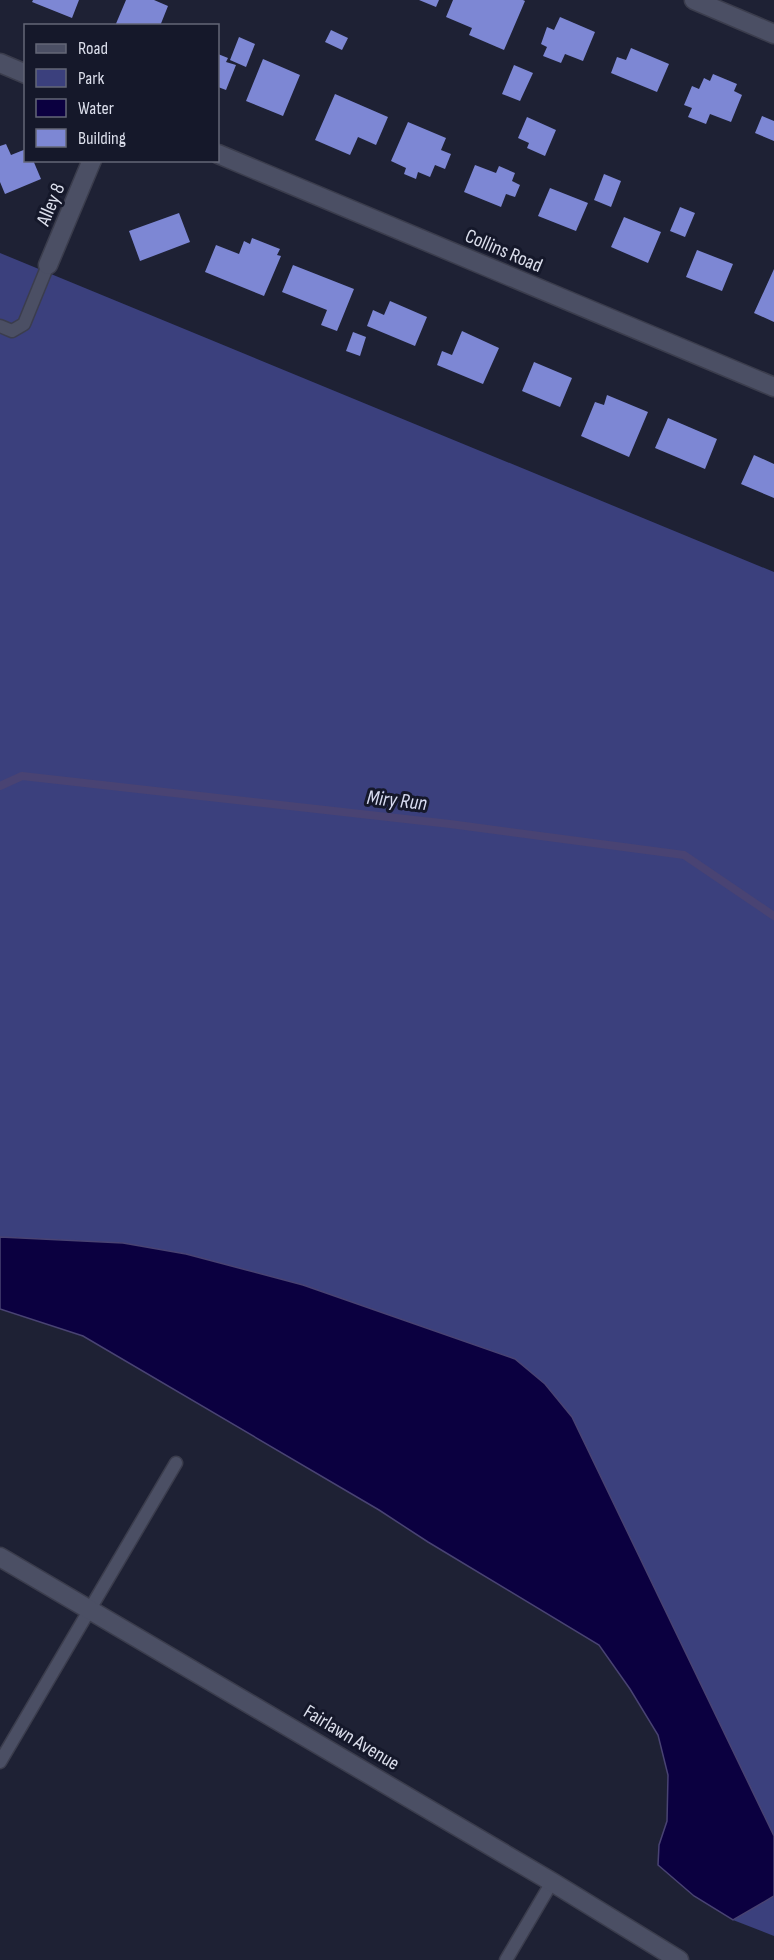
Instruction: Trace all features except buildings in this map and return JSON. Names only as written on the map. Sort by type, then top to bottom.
[{"type":"street","points":[[694,0],[774,34]]},
{"type":"street","points":[[0,63],[24,73]]},
{"type":"street","name":"Collins Road","points":[[219,154],[774,387]]},
{"type":"street","name":"Alley 8","points":[[48,265],[91,162]]},
{"type":"street","name":"Fairlawn Avenue","points":[[0,1557],[552,1882],[679,1960]]},
{"type":"lane","points":[[0,326],[12,331],[24,324],[48,265]]},
{"type":"lane","points":[[0,1762],[176,1463]]},
{"type":"lane","points":[[506,1960],[552,1882]]},
{"type":"green space","points":[[0,253],[774,572],[774,1836],[572,1417],[545,1384],[515,1360],[303,1285],[186,1254],[123,1243],[0,1237]]},
{"type":"green space","points":[[774,1896],[774,1936],[733,1920]]},
{"type":"water","points":[[0,1237],[123,1243],[186,1254],[303,1285],[515,1359],[545,1384],[572,1417],[774,1836],[774,1896],[733,1920],[694,1896],[658,1865],[659,1845],[667,1821],[668,1775],[658,1735],[630,1689],[599,1645],[379,1510],[83,1336],[0,1309]]},
{"type":"waterway","name":"Miry Run","points":[[0,786],[22,776],[450,824],[684,855],[774,916]]}]
